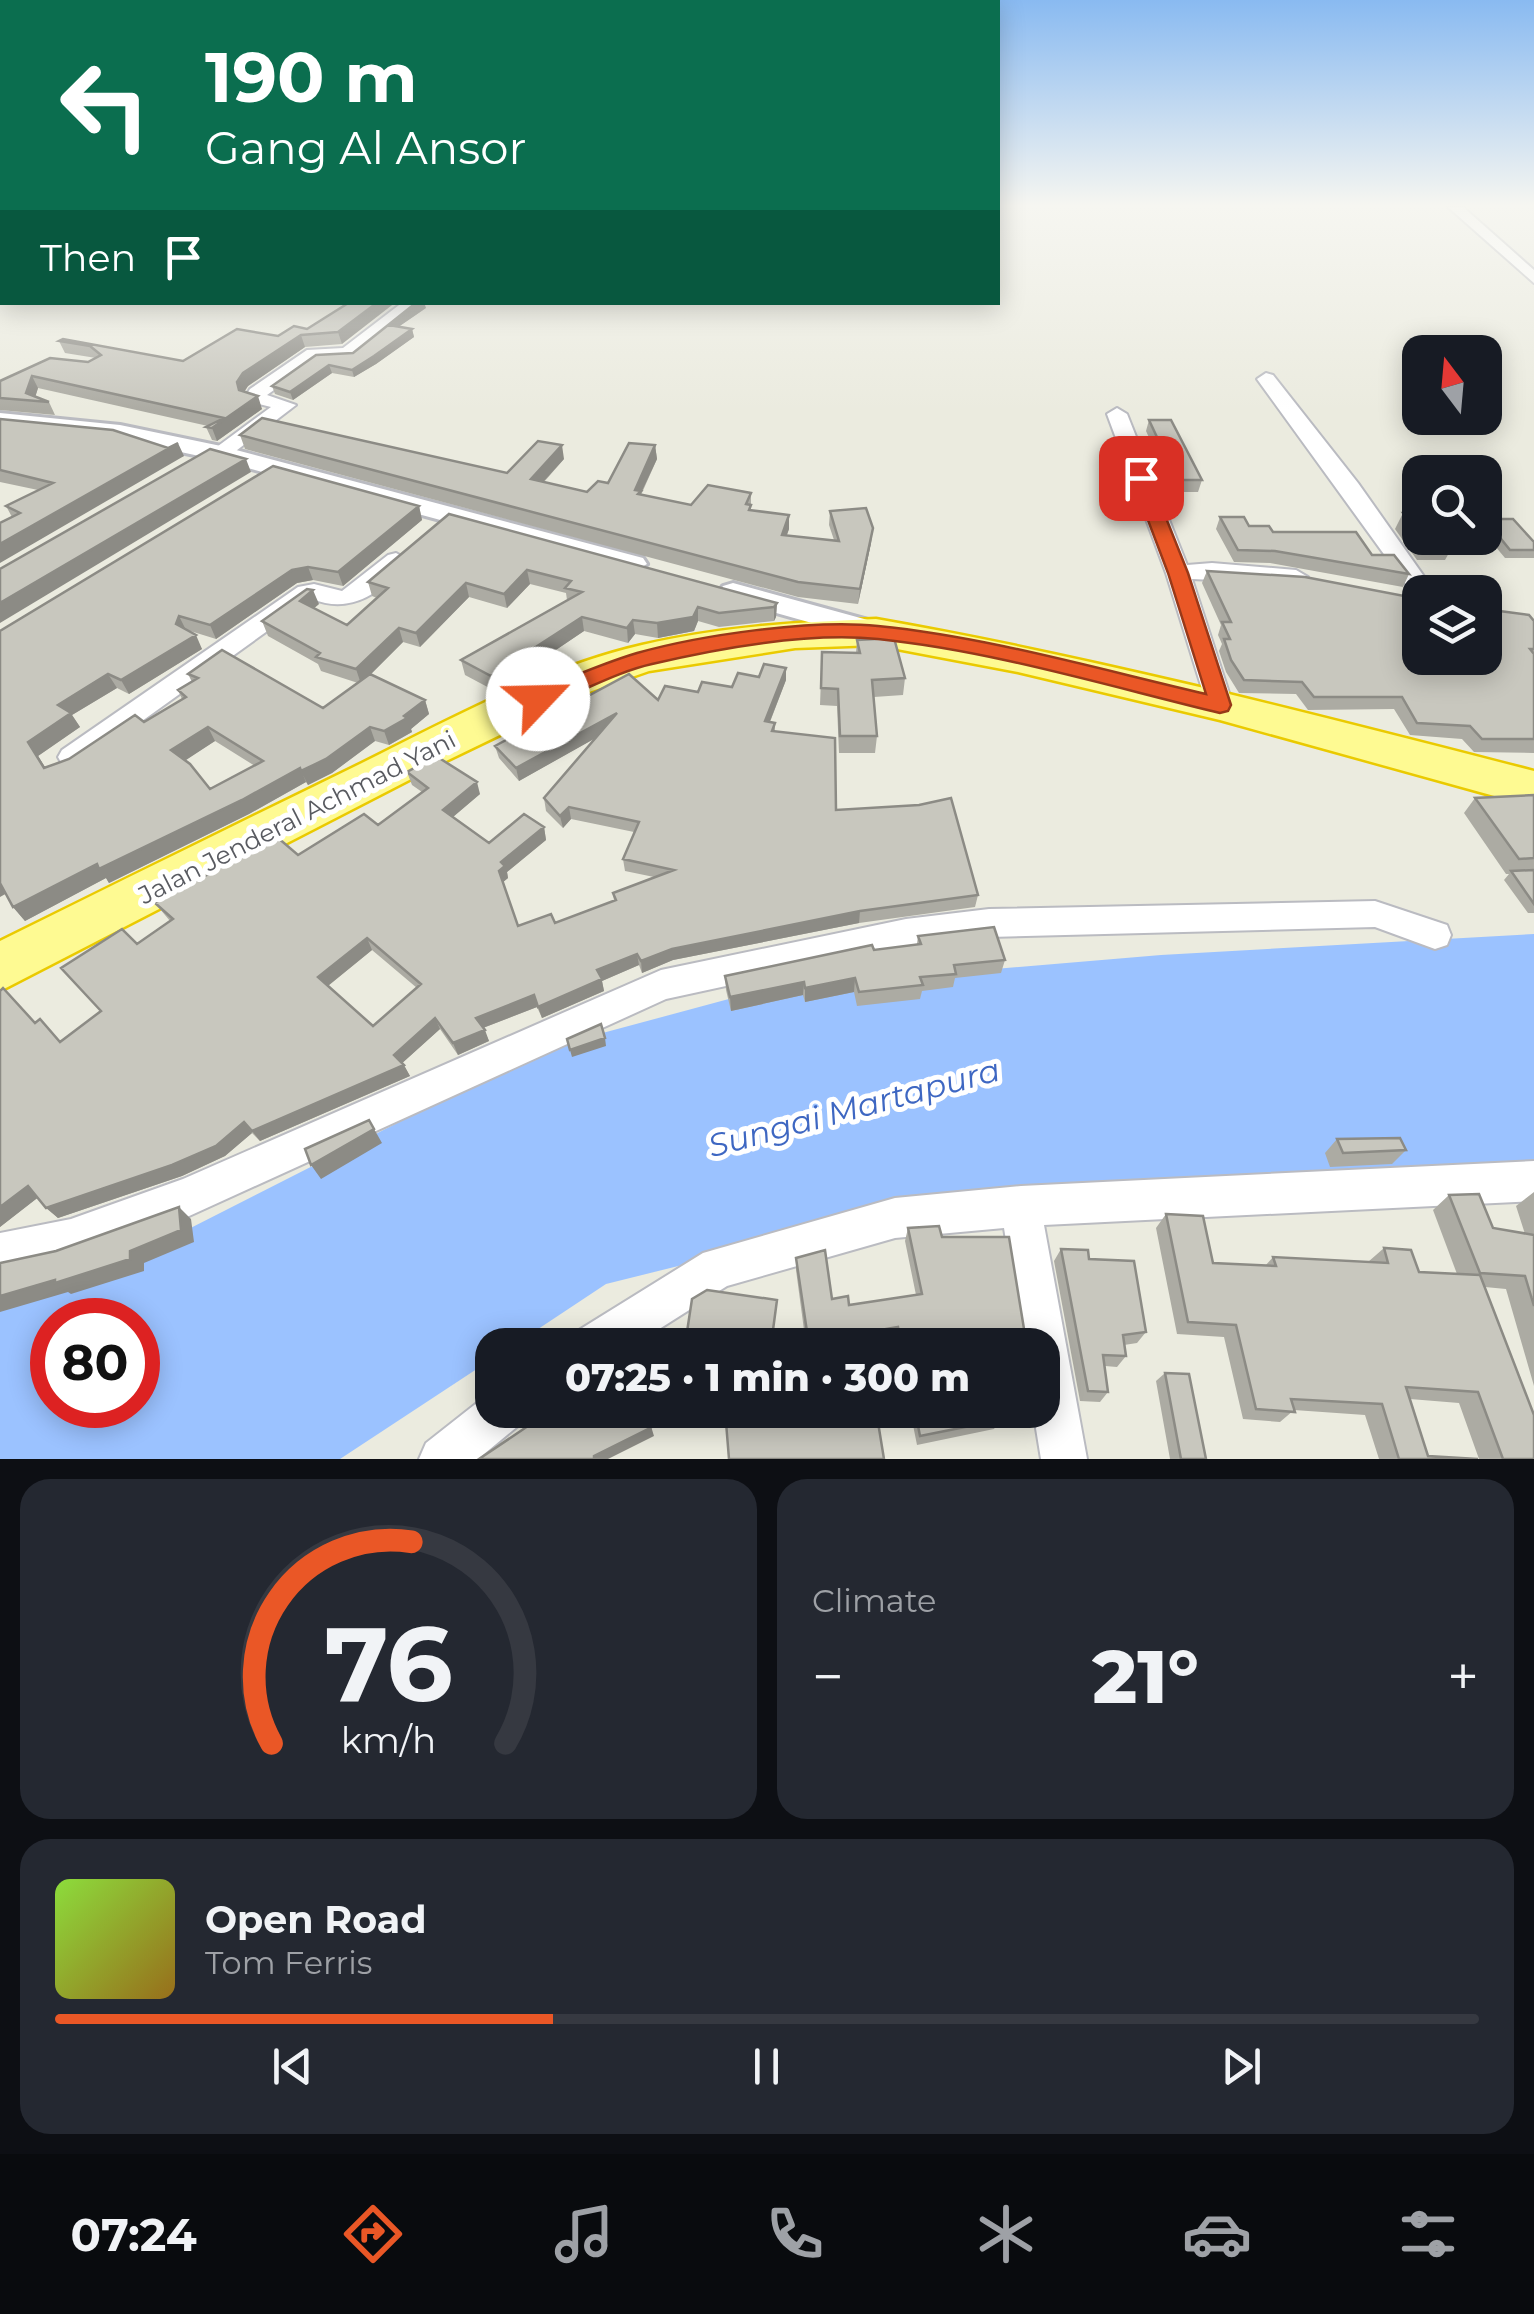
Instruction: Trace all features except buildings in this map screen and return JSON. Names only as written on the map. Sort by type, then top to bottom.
[{"type":"highway","name":"Jalan Jenderal Achmad Yani","points":[[0,967],[430,749],[574,682],[641,659],[711,645],[795,635],[876,632],[1018,658],[1220,705],[1534,789]]},
{"type":"street","points":[[180,471],[217,453],[286,404],[254,396],[257,393],[315,353],[346,353],[410,305]]},
{"type":"street","points":[[1266,379],[1350,488],[1402,575]]},
{"type":"street","points":[[1116,414],[1178,573],[1220,705]]},
{"type":"street","points":[[0,420],[120,432],[217,453],[664,573]]},
{"type":"street","points":[[244,488],[274,469]]},
{"type":"street","points":[[67,762],[306,592],[315,590],[339,600],[351,597],[450,513]]},
{"type":"street","points":[[1178,573],[1212,570],[1318,580]]},
{"type":"street","points":[[703,584],[876,632]]},
{"type":"street","points":[[0,1254],[71,1239],[188,1197],[661,984],[906,933],[989,923],[1375,914],[1435,936]]},
{"type":"street","points":[[621,1328],[718,1268],[895,1218],[1021,1206],[1534,1181]]},
{"type":"street","points":[[1021,1206],[1064,1459]]},
{"type":"street","points":[[442,1459],[480,1428]]},
{"type":"water","name":"Sungai Martapura","points":[[1534,934],[1534,1174],[867,1219],[606,1284],[540,1328],[475,1328],[475,1370],[340,1459],[0,1459],[0,1304],[106,1271],[543,1049],[770,988],[1161,955]]},
{"type":"route","points":[[538,699],[641,659],[711,645],[795,635],[876,632],[1018,658],[1220,705],[1178,573],[1141,478]]}]
